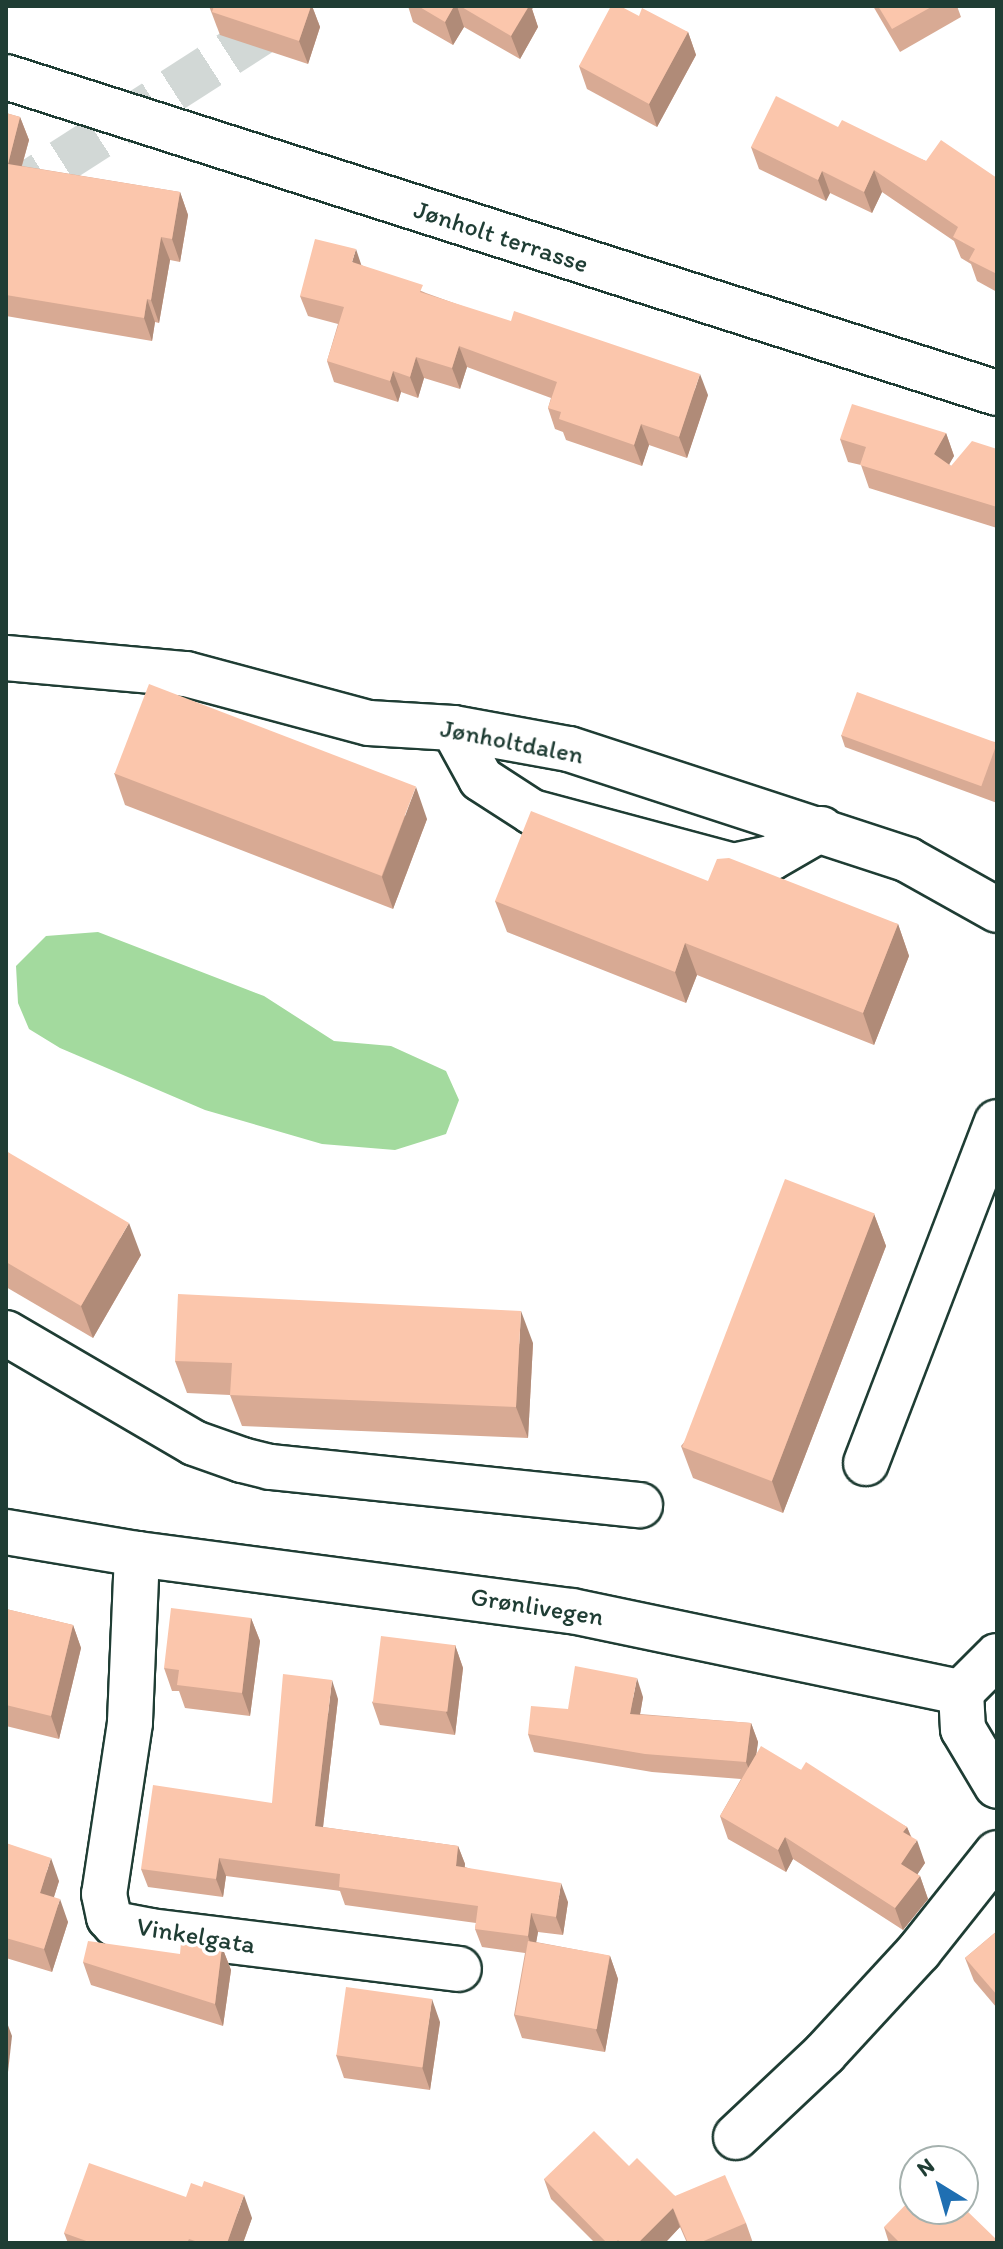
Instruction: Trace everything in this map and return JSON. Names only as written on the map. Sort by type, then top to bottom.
[{"type":"street","name":"Jønholt terrasse","points":[[6,77],[997,393]]},
{"type":"street","name":"Jønholtdalen","points":[[6,658],[186,674],[369,723],[453,728],[569,749],[908,860],[997,910]]},
{"type":"street","points":[[453,728],[481,779],[532,812],[733,866],[771,858],[821,829]]},
{"type":"street","points":[[866,1463],[997,1122]]},
{"type":"street","points":[[6,1333],[181,1437],[242,1460],[297,1470],[640,1505]]},
{"type":"street","name":"Grønlivegen","points":[[6,1532],[137,1554],[572,1611],[961,1692]]},
{"type":"street","name":"Vinkelgata","points":[[137,1554],[130,1723],[104,1894],[109,1917],[115,1924],[165,1933],[459,1969]]},
{"type":"street","points":[[997,1656],[961,1692],[963,1729],[997,1786]]},
{"type":"street","points":[[736,2137],[856,2019],[997,1853]]},
{"type":"green space","points":[[98,932],[264,996],[334,1041],[391,1046],[446,1071],[459,1100],[446,1134],[395,1150],[322,1144],[205,1110],[60,1048],[29,1029],[18,1003],[16,966],[46,936]]},
{"type":"building","points":[[214,6],[311,6],[299,41],[212,12]]},
{"type":"building","points":[[418,6],[454,6],[445,22]]},
{"type":"building","points":[[460,6],[529,6],[511,36]]},
{"type":"building","points":[[611,6],[620,6],[639,16],[642,8],[688,32],[649,104],[579,66]]},
{"type":"building","points":[[878,6],[933,6],[892,29]]},
{"type":"building","points":[[776,96],[838,127],[842,120],[926,161],[941,140],[997,178],[997,274],[969,260],[975,249],[953,237],[958,227],[874,170],[864,192],[822,171],[818,180],[751,147]]},
{"type":"building","points":[[6,113],[20,117],[8,164],[180,192],[172,239],[161,237],[151,300],[147,299],[144,318],[6,295]]},
{"type":"building","points":[[315,239],[356,249],[352,262],[423,285],[420,292],[511,321],[514,311],[700,374],[679,437],[641,424],[634,445],[559,419],[561,412],[548,408],[557,382],[459,346],[452,368],[416,357],[410,377],[393,371],[390,381],[327,361],[344,307],[300,296]]},
{"type":"building","points":[[852,404],[946,433],[934,454],[951,466],[972,441],[997,449],[997,507],[860,465],[866,447],[840,439]]},
{"type":"building","points":[[149,684],[416,786],[382,876],[115,774]]},
{"type":"building","points":[[857,692],[997,743],[981,786],[841,735]]},
{"type":"building","points":[[531,811],[708,881],[717,859],[729,858],[898,924],[863,1013],[685,943],[675,972],[495,901]]},
{"type":"building","points":[[6,1151],[129,1223],[81,1306],[6,1262]]},
{"type":"building","points":[[785,1179],[875,1213],[772,1481],[682,1447]]},
{"type":"building","points":[[178,1294],[521,1311],[516,1407],[230,1395],[232,1363],[175,1361]]},
{"type":"building","points":[[171,1608],[251,1618],[242,1693],[177,1685],[179,1670],[164,1668]]},
{"type":"building","points":[[6,1609],[73,1625],[51,1716],[6,1705]]},
{"type":"building","points":[[381,1636],[455,1645],[447,1712],[373,1703]]},
{"type":"building","points":[[575,1666],[637,1678],[630,1714],[751,1723],[746,1762],[645,1754],[528,1734],[531,1706],[568,1709]]},
{"type":"building","points":[[283,1674],[332,1680],[315,1826],[458,1846],[456,1866],[561,1883],[556,1917],[531,1913],[528,1936],[475,1929],[478,1906],[339,1887],[340,1874],[219,1858],[216,1879],[141,1869],[153,1785],[272,1803]]},
{"type":"building","points":[[761,1746],[801,1770],[806,1762],[907,1827],[903,1832],[917,1840],[901,1864],[920,1876],[895,1908],[785,1837],[778,1850],[720,1816]]},
{"type":"building","points":[[6,1843],[51,1858],[40,1893],[60,1899],[44,1949],[6,1938]]},
{"type":"building","points":[[997,1931],[997,1995],[965,1958]]},
{"type":"building","points":[[88,1941],[180,1954],[181,1942],[222,1947],[215,2004],[83,1962]]},
{"type":"building","points":[[528,1941],[610,1955],[597,2029],[515,2015]]},
{"type":"building","points":[[346,1987],[432,1999],[423,2067],[336,2055]]},
{"type":"building","points":[[594,2131],[629,2166],[637,2158],[675,2196],[725,2175],[746,2223],[699,2243],[688,2243],[673,2208],[638,2243],[621,2243],[618,2240],[607,2243],[544,2179]]},
{"type":"building","points":[[89,2163],[186,2197],[191,2183],[202,2187],[204,2181],[244,2195],[227,2243],[201,2243],[189,2239],[187,2243],[92,2243],[64,2233]]},
{"type":"building","points":[[899,2212],[899,2225],[979,2225],[979,2223],[997,2243],[900,2243],[884,2227]]},
{"type":"tunnel","points":[[6,197],[304,6]]}]
